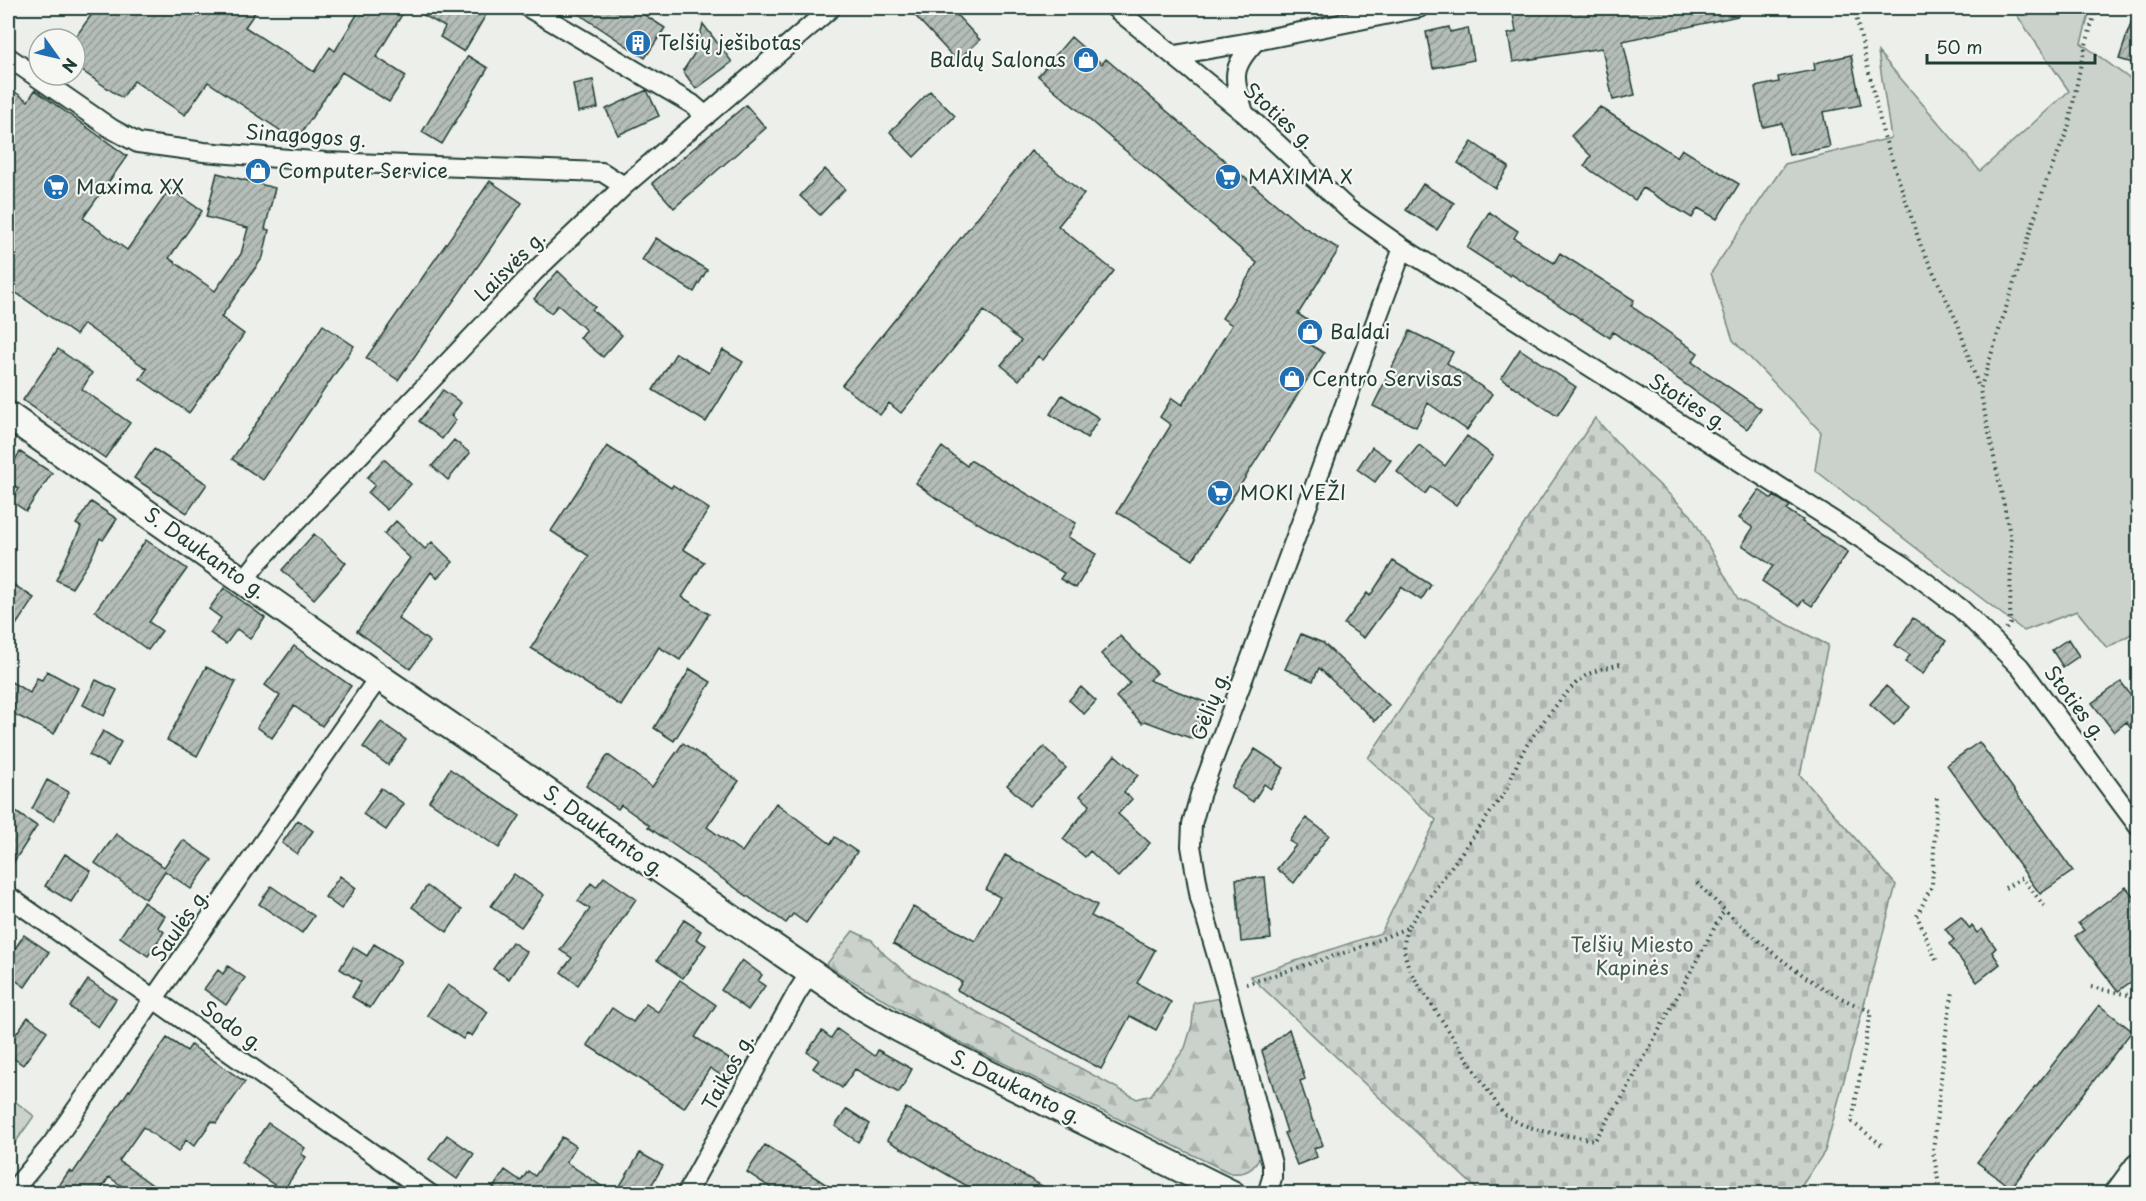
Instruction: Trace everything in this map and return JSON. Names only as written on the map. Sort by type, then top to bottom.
[{"type":"main road","name":"S. Daukanto g.","points":[[8,415],[379,677],[810,973],[900,1029],[1232,1194]]},
{"type":"main road","points":[[2118,1194],[2139,1167]]},
{"type":"street","points":[[530,8],[692,104],[706,116]]},
{"type":"street","name":"Laisvės g.","points":[[244,580],[259,561],[534,272],[624,186],[831,8]]},
{"type":"street","name":"Stoties g.","points":[[1115,8],[1244,113],[1349,210],[1403,248],[1903,565],[1961,609],[2020,667],[2139,826]]},
{"type":"street","points":[[1174,55],[1419,8]]},
{"type":"street","points":[[1244,113],[1235,72],[1242,56],[1256,41]]},
{"type":"street","name":"Sinagogos g.","points":[[8,57],[112,129],[138,143],[204,152],[326,162],[602,172],[624,186]]},
{"type":"street","name":"Gėlių g.","points":[[1267,1194],[1272,1178],[1272,1164],[1227,990],[1200,898],[1191,846],[1192,824],[1200,795],[1403,248]]},
{"type":"street","name":"Saulės g.","points":[[10,1194],[52,1144],[155,1000],[379,677]]},
{"type":"street","name":"Sodo g.","points":[[8,896],[430,1194]]},
{"type":"street","name":"Taikos g.","points":[[686,1194],[810,973]]},
{"type":"path","points":[[1854,8],[1883,133],[1921,246],[1958,324],[1980,390],[2011,539],[2010,624],[1996,643]]},
{"type":"path","points":[[1980,390],[2046,182],[2068,129],[2081,63],[2096,8]]},
{"type":"path","points":[[1620,664],[1594,671],[1580,679],[1524,749],[1512,781],[1503,795],[1407,928],[1403,942],[1404,955],[1411,973],[1502,1112],[1512,1122],[1595,1140],[1625,1093],[1724,910]]},
{"type":"path","points":[[1936,960],[1917,916],[1932,885],[1937,796]]},
{"type":"path","points":[[2005,888],[2022,878],[2044,907]]},
{"type":"path","points":[[1697,882],[1724,910],[1815,984],[1833,995],[1871,1011],[1852,1122],[1883,1146]]},
{"type":"path","points":[[1227,990],[1356,949],[1407,928]]},
{"type":"path","points":[[2091,987],[2138,997]]},
{"type":"path","points":[[1939,1185],[1933,1151],[1947,1024],[1953,991]]},
{"type":"green space","points":[[2012,8],[2091,8],[2081,43],[2138,85],[2138,630],[2107,648],[2077,611],[2024,631],[1815,470],[1821,432],[1733,340],[1711,273],[1785,164],[1891,138],[1878,52],[1980,171],[2069,91]]},
{"type":"green space","name":"Telšių Miesto Kapinės","points":[[1595,418],[1630,457],[1691,515],[1738,599],[1828,645],[1800,775],[1896,885],[1825,1151],[1797,1193],[1481,1193],[1250,976],[1381,933],[1436,820],[1368,758]]},
{"type":"green space","points":[[853,931],[872,940],[885,955],[909,975],[1137,1099],[1151,1095],[1185,1048],[1192,1025],[1194,1003],[1220,998],[1263,1147],[1259,1159],[1248,1171],[1230,1173],[933,1029],[826,965]]},
{"type":"green space","points":[[8,1096],[34,1116],[8,1153]]},
{"type":"building","points":[[96,8],[258,8],[245,27],[314,72],[330,47],[335,51],[361,8],[406,8],[376,57],[406,76],[389,102],[342,72],[296,141],[208,82],[185,115],[134,81],[122,98],[87,74],[87,27],[83,27]]},
{"type":"building","points":[[411,8],[490,8],[464,52],[440,37],[445,27]]},
{"type":"building","name":"Telšių ješibotas","points":[[570,8],[634,8],[665,28],[645,58]]},
{"type":"building","points":[[908,8],[950,8],[980,40],[957,61]]},
{"type":"building","points":[[1512,8],[1737,8],[1738,16],[1623,41],[1635,95],[1613,100],[1602,48],[1513,62],[1508,34],[1516,32]]},
{"type":"building","points":[[2135,11],[2139,12],[2139,65],[2119,59]]},
{"type":"building","points":[[703,24],[732,62],[696,89],[683,71],[696,51]]},
{"type":"building","points":[[1449,27],[1450,32],[1468,28],[1474,60],[1433,68],[1426,32]]},
{"type":"building","points":[[1071,37],[1102,64],[1106,59],[1299,224],[1339,249],[1298,314],[1321,329],[1311,345],[1324,353],[1193,560],[1117,512],[1171,425],[1160,417],[1172,398],[1182,405],[1232,325],[1222,318],[1257,263],[1038,76]]},
{"type":"building","points":[[1851,55],[1861,105],[1823,112],[1830,147],[1789,155],[1782,123],[1763,127],[1755,87],[1779,82],[1778,77],[1815,70],[1814,63]]},
{"type":"building","points":[[468,56],[488,68],[442,144],[422,132]]},
{"type":"building","points":[[593,80],[598,108],[578,112],[573,84]]},
{"type":"building","points":[[8,87],[28,101],[35,90],[127,156],[83,218],[127,250],[170,189],[202,211],[169,258],[215,291],[241,254],[248,228],[206,217],[217,173],[275,188],[265,229],[269,230],[263,257],[221,317],[244,334],[189,413],[140,379],[147,369],[84,324],[76,335],[8,287]]},
{"type":"building","points":[[647,90],[659,116],[618,135],[606,109]]},
{"type":"building","points":[[930,91],[955,116],[914,157],[890,132]]},
{"type":"building","points":[[746,105],[766,128],[674,208],[652,183]]},
{"type":"building","points":[[1600,107],[1677,157],[1682,149],[1739,184],[1717,219],[1698,208],[1692,218],[1643,188],[1635,200],[1584,166],[1591,156],[1571,136]]},
{"type":"building","points":[[1472,142],[1509,167],[1495,188],[1458,163]]},
{"type":"building","points":[[1031,151],[1084,194],[1058,226],[1114,271],[1043,360],[1038,356],[1019,380],[1001,365],[1021,341],[984,311],[901,413],[889,403],[880,415],[842,385]]},
{"type":"building","points":[[825,169],[845,189],[820,215],[800,196]]},
{"type":"building","points":[[490,181],[522,203],[398,380],[366,358]]},
{"type":"building","points":[[1423,184],[1454,203],[1437,230],[1406,210]]},
{"type":"building","points":[[1489,212],[1518,231],[1514,238],[1554,263],[1560,253],[1634,300],[1631,306],[1698,353],[1692,362],[1761,409],[1747,429],[1613,332],[1610,338],[1467,248]]},
{"type":"building","points":[[656,238],[707,270],[694,292],[642,260]]},
{"type":"building","points":[[558,271],[595,307],[592,310],[622,335],[603,357],[580,338],[586,330],[558,305],[551,313],[534,299]]},
{"type":"building","points":[[323,325],[354,346],[263,480],[232,459]]},
{"type":"building","points":[[1410,331],[1453,352],[1447,363],[1492,394],[1467,430],[1428,403],[1416,427],[1373,406]]},
{"type":"building","points":[[58,349],[92,373],[82,389],[130,423],[105,458],[23,400]]},
{"type":"building","points":[[1520,349],[1576,387],[1557,416],[1501,378]]},
{"type":"building","points":[[723,350],[743,362],[706,422],[653,390],[676,353],[709,373]]},
{"type":"building","points":[[443,390],[461,403],[451,416],[456,420],[442,439],[419,421]]},
{"type":"building","points":[[1062,395],[1099,418],[1087,438],[1050,414]]},
{"type":"building","points":[[1467,436],[1493,456],[1456,505],[1430,487],[1425,494],[1397,472],[1419,445],[1445,466]]},
{"type":"building","points":[[454,440],[470,453],[448,480],[432,466]]},
{"type":"building","points":[[607,446],[671,488],[673,485],[709,509],[683,549],[704,562],[682,597],[709,614],[680,660],[659,647],[621,706],[531,648],[589,556],[551,531]]},
{"type":"building","points":[[942,447],[967,466],[970,460],[1076,523],[1068,537],[1096,554],[1076,588],[1060,579],[1064,573],[937,499],[916,483]]},
{"type":"building","points":[[1372,447],[1391,460],[1375,482],[1357,469]]},
{"type":"building","points":[[154,449],[207,484],[187,513],[134,478]]},
{"type":"building","points":[[20,452],[52,473],[26,511],[11,501],[19,489],[8,481],[8,470]]},
{"type":"building","points":[[384,459],[411,484],[387,510],[368,493],[375,485],[367,478]]},
{"type":"building","points":[[1759,490],[1772,499],[1774,496],[1790,506],[1787,510],[1803,520],[1802,522],[1848,552],[1812,606],[1803,600],[1799,606],[1762,581],[1773,566],[1742,545],[1753,528],[1739,518]]},
{"type":"building","points":[[91,502],[117,519],[103,540],[100,538],[90,560],[72,588],[56,580],[81,527],[76,524]]},
{"type":"building","points":[[396,521],[425,549],[432,542],[453,562],[437,578],[431,572],[398,618],[430,642],[410,669],[357,631],[410,558],[384,534]]},
{"type":"building","points":[[314,534],[346,563],[314,599],[282,570]]},
{"type":"building","points":[[146,540],[187,569],[149,622],[162,631],[148,650],[95,611]]},
{"type":"building","points":[[1393,561],[1431,585],[1421,600],[1401,587],[1364,638],[1344,624],[1367,593],[1370,596]]},
{"type":"building","points":[[8,581],[34,598],[8,637]]},
{"type":"building","points":[[224,588],[265,618],[250,639],[237,629],[226,644],[210,633],[221,618],[209,609]]},
{"type":"building","points":[[1913,618],[1946,641],[1923,674],[1905,662],[1910,655],[1895,645]]},
{"type":"building","points":[[1301,634],[1323,643],[1389,705],[1375,721],[1319,668],[1313,681],[1285,669]]},
{"type":"building","points":[[1120,636],[1157,673],[1149,680],[1207,703],[1193,739],[1145,721],[1142,723],[1116,697],[1130,683],[1101,654]]},
{"type":"building","points":[[2068,639],[2079,656],[2063,667],[2052,650]]},
{"type":"building","points":[[294,646],[351,686],[322,726],[294,706],[272,738],[257,727],[280,696],[265,685]]},
{"type":"building","points":[[206,667],[236,682],[197,756],[167,740]]},
{"type":"building","points":[[690,669],[711,682],[674,741],[654,728]]},
{"type":"building","points":[[47,671],[78,688],[54,734],[8,711],[8,680],[30,693],[37,678],[42,680]]},
{"type":"building","points":[[96,680],[117,690],[104,716],[83,705]]},
{"type":"building","points":[[2121,682],[2139,706],[2139,739],[2126,722],[2114,732],[2092,703]]},
{"type":"building","points":[[1886,686],[1910,707],[1894,725],[1870,704]]},
{"type":"building","points":[[1081,687],[1096,701],[1084,714],[1069,700]]},
{"type":"building","points":[[381,722],[406,740],[388,765],[363,747]]},
{"type":"building","points":[[103,731],[121,742],[108,766],[89,755]]},
{"type":"building","points":[[1979,742],[2073,871],[2040,894],[1947,765]]},
{"type":"building","points":[[683,743],[739,781],[707,827],[742,852],[776,803],[831,844],[835,837],[857,852],[806,923],[793,914],[786,923],[648,827],[649,825],[621,805],[618,809],[586,786],[608,755],[652,787]]},
{"type":"building","points":[[1044,747],[1066,768],[1029,806],[1007,785]]},
{"type":"building","points":[[1255,749],[1284,768],[1271,789],[1264,784],[1253,802],[1231,787]]},
{"type":"building","points":[[1115,755],[1138,775],[1124,792],[1132,799],[1118,814],[1150,843],[1118,877],[1090,851],[1085,857],[1063,839],[1090,805],[1080,796]]},
{"type":"building","points":[[450,769],[520,816],[499,848],[429,801]]},
{"type":"building","points":[[47,780],[69,792],[54,821],[32,809]]},
{"type":"building","points":[[381,788],[404,804],[386,830],[363,814]]},
{"type":"building","points":[[8,807],[37,826],[8,871]]},
{"type":"building","points":[[1306,818],[1329,835],[1294,883],[1277,869],[1296,845],[1289,841]]},
{"type":"building","points":[[298,820],[313,831],[297,854],[282,843]]},
{"type":"building","points":[[116,834],[164,867],[183,840],[212,860],[191,889],[165,871],[146,899],[95,863]]},
{"type":"building","points":[[65,854],[91,871],[71,902],[45,886]]},
{"type":"building","points":[[1005,855],[1097,905],[1091,916],[1155,950],[1137,983],[1171,1002],[1156,1030],[1130,1016],[1101,1069],[957,990],[962,982],[893,944],[913,907],[975,941],[1000,897],[986,890]]},
{"type":"building","points":[[514,874],[544,895],[521,927],[491,906]]},
{"type":"building","points":[[340,876],[356,888],[341,909],[325,897]]},
{"type":"building","points":[[604,877],[636,899],[578,985],[561,972],[572,958],[560,950],[590,909],[578,901],[591,883],[596,887]]},
{"type":"building","points":[[1265,877],[1271,939],[1241,942],[1236,879]]},
{"type":"building","points":[[271,886],[314,916],[302,933],[259,904]]},
{"type":"building","points":[[427,886],[462,910],[447,932],[412,907]]},
{"type":"building","points":[[2126,887],[2139,903],[2139,976],[2118,991],[2075,936],[2084,930],[2078,923]]},
{"type":"building","points":[[143,902],[165,916],[158,927],[164,932],[148,956],[120,937]]},
{"type":"building","points":[[1961,917],[1970,929],[1972,926],[1977,933],[1982,929],[1996,948],[1992,952],[2000,964],[1977,982],[1949,944],[1954,940],[1945,929]]},
{"type":"building","points":[[684,920],[701,931],[696,939],[706,945],[683,978],[657,960]]},
{"type":"building","points":[[24,935],[49,952],[25,987],[8,975],[8,959]]},
{"type":"building","points":[[512,942],[527,952],[509,979],[493,969]]},
{"type":"building","points":[[374,944],[401,961],[370,1008],[352,997],[361,982],[340,969],[353,947],[367,956]]},
{"type":"building","points":[[742,960],[762,975],[758,981],[765,986],[748,1010],[721,990]]},
{"type":"building","points":[[228,966],[245,978],[226,1005],[204,989],[218,970],[223,974]]},
{"type":"building","points":[[88,980],[116,999],[98,1027],[70,1007]]},
{"type":"building","points":[[680,980],[716,1005],[695,1037],[738,1065],[728,1080],[710,1068],[684,1108],[587,1045],[612,1008],[633,1022],[646,1004],[658,1012]]},
{"type":"building","points":[[448,985],[488,1012],[472,1036],[467,1033],[463,1039],[427,1015]]},
{"type":"building","points":[[2099,1005],[2132,1031],[2011,1188],[1977,1162]]},
{"type":"building","points":[[28,1017],[47,1031],[23,1065],[8,1054],[8,1045]]},
{"type":"building","points":[[837,1029],[875,1056],[878,1050],[912,1069],[899,1093],[855,1069],[842,1088],[813,1068],[819,1060],[807,1052],[822,1031],[831,1038]]},
{"type":"building","points":[[1289,1029],[1305,1079],[1300,1081],[1323,1145],[1314,1148],[1317,1157],[1297,1165],[1284,1133],[1287,1132],[1262,1051]]},
{"type":"building","points":[[167,1038],[187,1051],[191,1045],[245,1082],[216,1123],[212,1121],[194,1146],[186,1140],[178,1152],[143,1127],[119,1161],[165,1194],[133,1194],[109,1177],[100,1191],[103,1194],[60,1194],[62,1190],[58,1187],[69,1171],[73,1173]]},
{"type":"building","points":[[906,1108],[1056,1194],[981,1194],[887,1140]]},
{"type":"building","points":[[847,1109],[870,1124],[858,1142],[835,1126]]},
{"type":"building","points":[[268,1123],[305,1148],[301,1154],[306,1157],[283,1191],[241,1162]]},
{"type":"building","points":[[447,1135],[474,1154],[457,1179],[429,1159]]},
{"type":"building","points":[[562,1137],[576,1146],[566,1162],[613,1194],[489,1194],[505,1170],[521,1181],[528,1171],[535,1176]]},
{"type":"building","points":[[765,1145],[841,1194],[780,1194],[747,1172]]},
{"type":"building","points":[[640,1153],[663,1166],[646,1194],[615,1194]]},
{"type":"place","name":"Telšių ješibotas","points":[[638,43]]},
{"type":"place","name":"Baldų Salonas","points":[[1086,60]]},
{"type":"place","name":"Computer Service","points":[[258,171]]},
{"type":"place","name":"MAXIMA X","points":[[1228,177]]},
{"type":"place","name":"Maxima XX","points":[[56,187]]},
{"type":"place","name":"Baldai","points":[[1310,332]]},
{"type":"place","name":"Centro Servisas","points":[[1292,379]]},
{"type":"place","name":"MOKI VEŽI","points":[[1220,493]]}]
